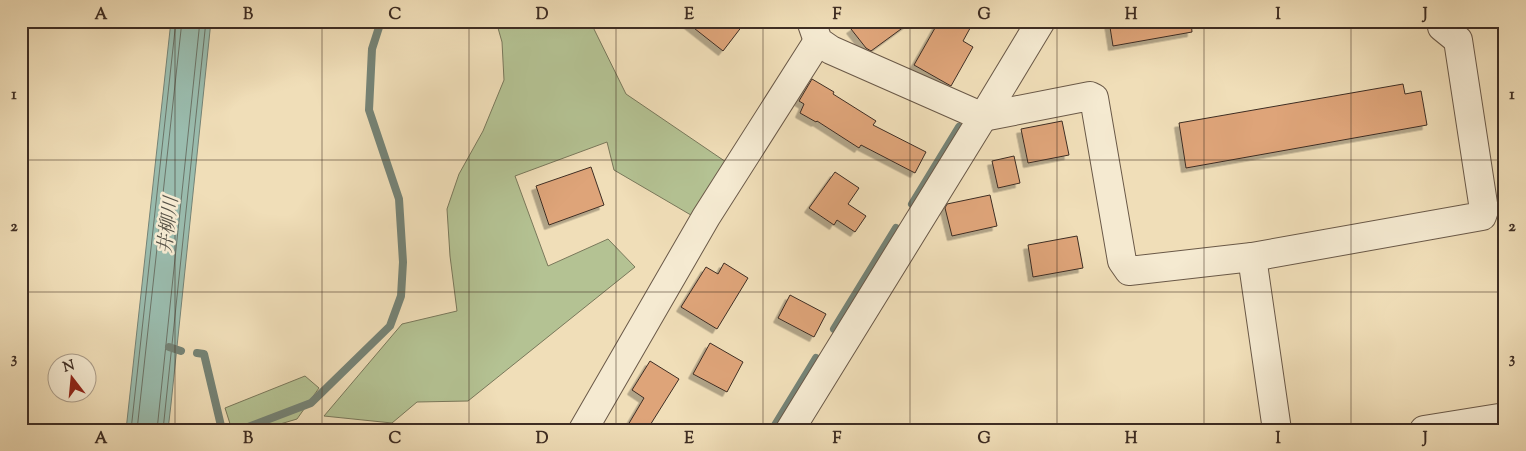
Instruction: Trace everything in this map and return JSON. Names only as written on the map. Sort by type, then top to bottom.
[{"type":"street","points":[[790,430],[1041,21]]},
{"type":"street","points":[[583,430],[815,31],[831,50],[983,117],[1090,96],[1094,98],[1122,261],[1129,271],[1252,257],[1482,216],[1484,210],[1458,40],[1442,27],[1442,21]]},
{"type":"street","points":[[1252,257],[1277,430]]},
{"type":"street","points":[[1424,430],[1505,417]]},
{"type":"green space","points":[[496,21],[590,21],[626,94],[729,164],[696,218],[614,170],[607,142],[515,176],[548,266],[608,239],[635,267],[468,401],[417,402],[392,423],[324,416],[402,324],[457,311],[450,256],[447,209],[459,174],[483,131],[504,80],[502,42]]},
{"type":"green space","points":[[305,376],[319,388],[297,419],[260,430],[232,430],[225,408]]},
{"type":"water","name":"井柳川","points":[[171,21],[211,21],[171,404],[168,430],[126,430]]},
{"type":"building","points":[[685,21],[746,21],[723,51]]},
{"type":"building","points":[[862,21],[912,21],[871,51],[866,48],[851,29]]},
{"type":"building","points":[[939,21],[974,21],[963,41],[973,47],[951,86],[914,65]]},
{"type":"building","points":[[1109,21],[1191,21],[1192,32],[1113,46]]},
{"type":"building","points":[[812,79],[876,121],[873,125],[926,152],[915,173],[861,145],[859,148],[817,121],[800,113],[804,104],[799,101]]},
{"type":"building","points":[[1403,84],[1405,94],[1421,91],[1427,125],[1186,168],[1179,123]]},
{"type":"building","points":[[1062,121],[1069,155],[1028,163],[1021,129]]},
{"type":"building","points":[[1014,156],[1020,183],[998,188],[992,161]]},
{"type":"building","points":[[591,167],[604,205],[549,225],[536,186]]},
{"type":"building","points":[[835,172],[859,188],[848,204],[866,216],[855,232],[837,220],[834,225],[809,208]]},
{"type":"building","points":[[990,195],[997,226],[952,236],[945,208],[947,204]]},
{"type":"building","points":[[1077,236],[1083,268],[1033,277],[1028,245]]},
{"type":"building","points":[[724,263],[748,278],[717,329],[681,307],[706,267],[718,274]]},
{"type":"building","points":[[790,295],[826,314],[814,337],[778,318]]},
{"type":"building","points":[[710,343],[743,362],[727,392],[693,374]]},
{"type":"building","points":[[650,361],[679,379],[647,430],[625,430],[644,398],[632,390]]},
{"type":"waterway","points":[[240,430],[311,403],[390,326],[401,296],[403,262],[399,199],[369,110],[372,49],[381,21]]},
{"type":"waterway","points":[[912,204],[959,127]]},
{"type":"waterway","points":[[834,329],[896,228]]},
{"type":"waterway","points":[[169,347],[181,351]]},
{"type":"waterway","points":[[197,353],[204,354],[222,430]]},
{"type":"waterway","points":[[772,430],[816,358]]}]
